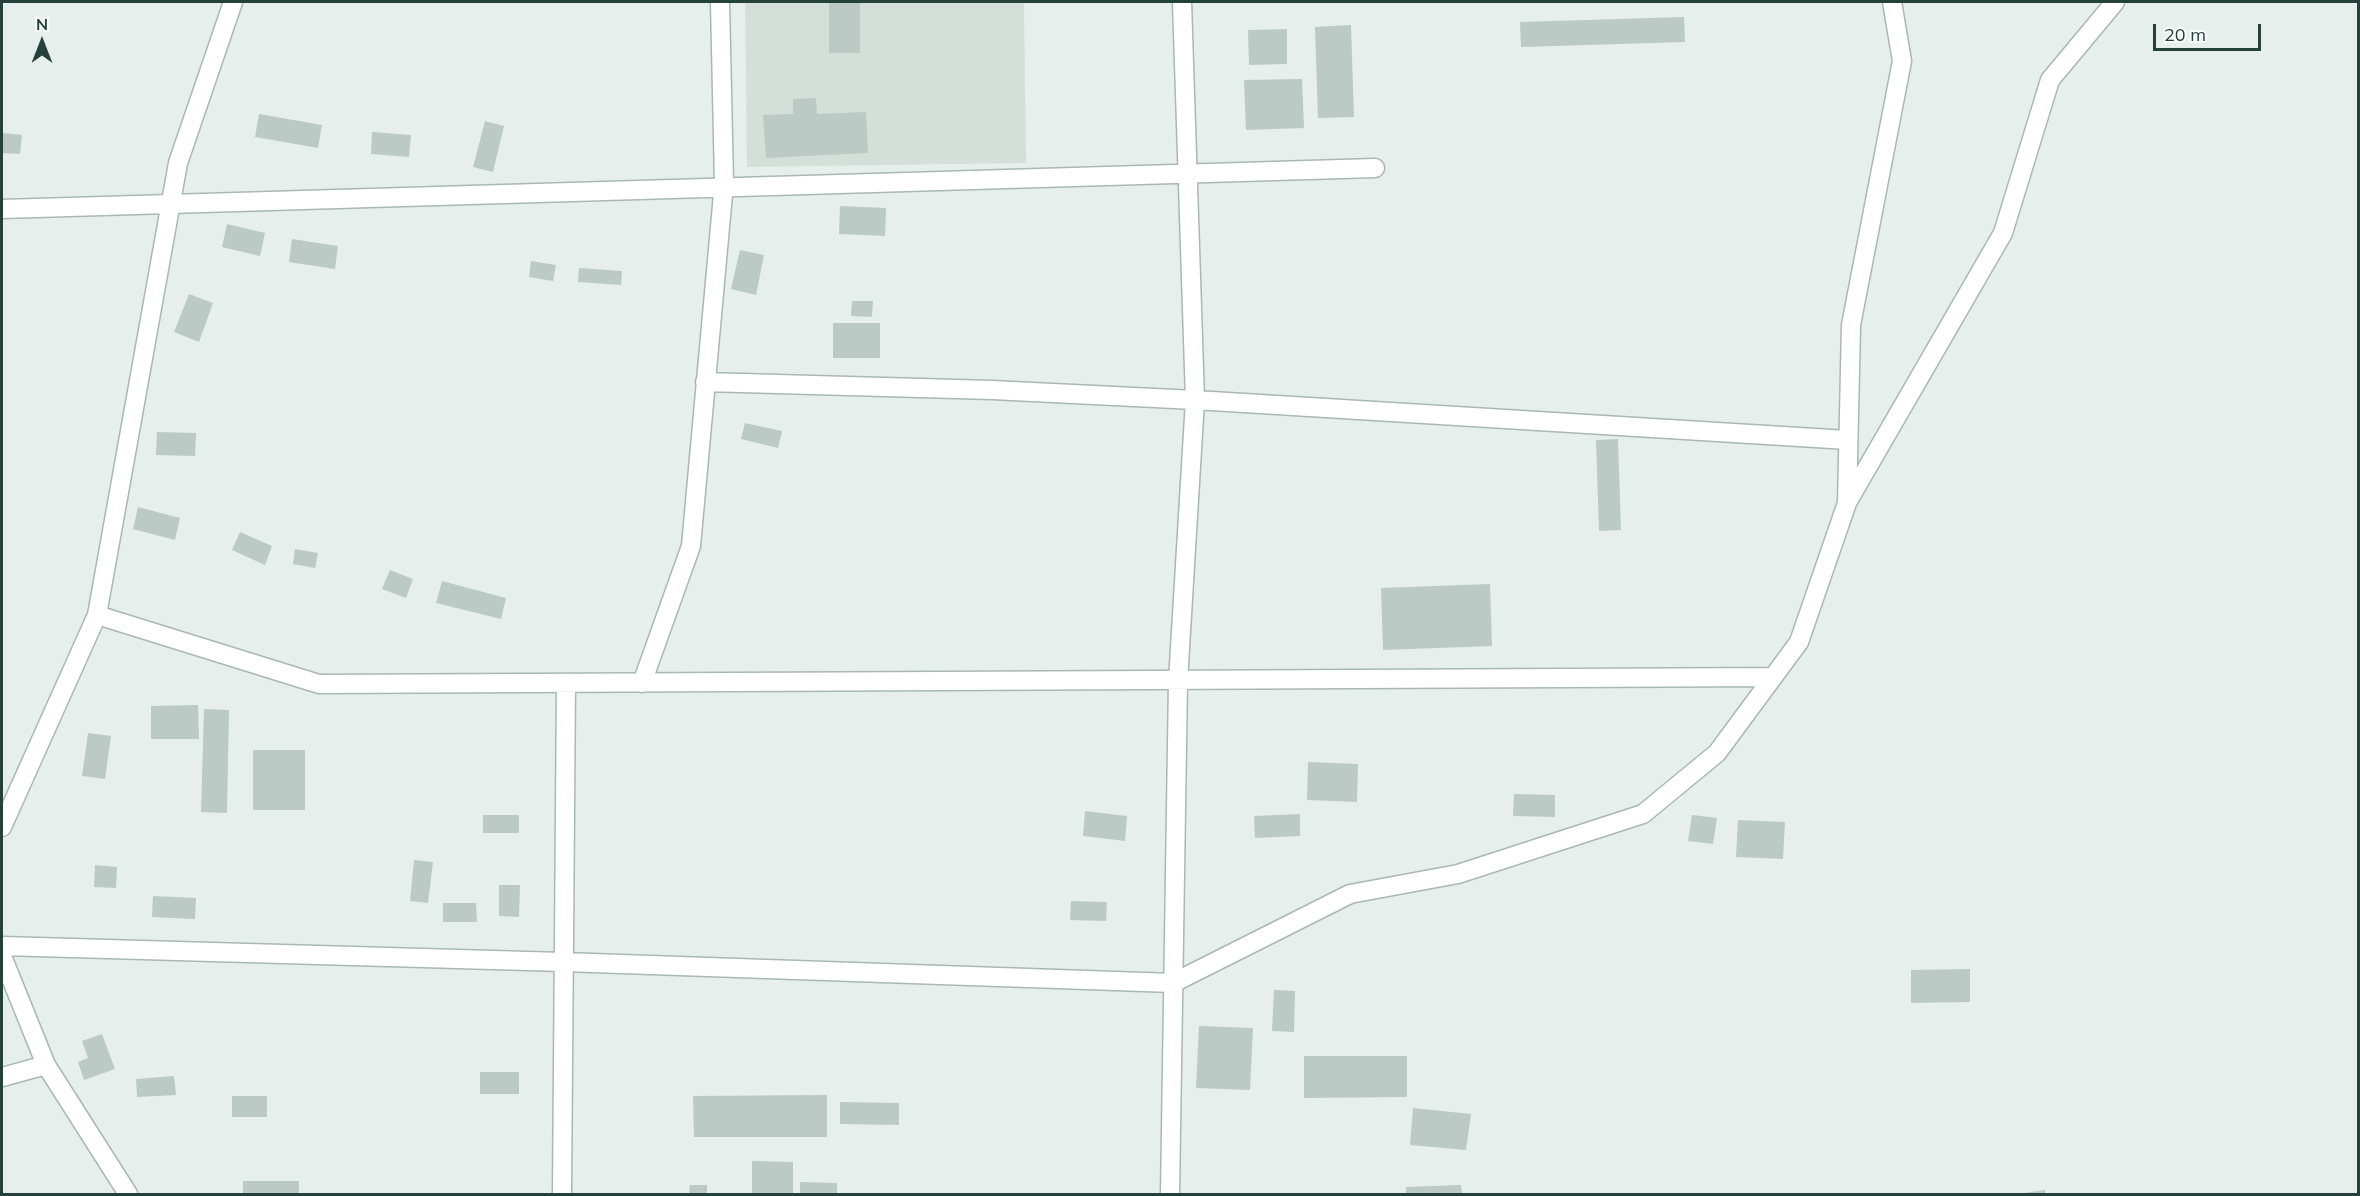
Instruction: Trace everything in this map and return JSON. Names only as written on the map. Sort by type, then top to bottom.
[{"type":"street","points":[[2,827],[97,615],[178,163],[233,2]]},
{"type":"street","points":[[642,683],[691,546],[724,187],[720,2]]},
{"type":"street","points":[[1170,1194],[1178,681],[1195,400],[1182,2]]},
{"type":"street","points":[[1846,503],[1851,325],[1902,61],[1892,2]]},
{"type":"street","points":[[2,946],[1173,983],[1350,894],[1458,874],[1643,814],[1717,753],[1799,642],[1846,503],[2003,233],[2050,80],[2115,2]]},
{"type":"street","points":[[2,209],[1375,168]]},
{"type":"street","points":[[705,382],[993,390],[1195,400],[1848,440]]},
{"type":"street","points":[[97,615],[319,684],[1773,677]]},
{"type":"street","points":[[562,1194],[566,683]]},
{"type":"street","points":[[2,956],[46,1065],[128,1194]]},
{"type":"street","points":[[2,1077],[46,1065]]},
{"type":"shaded area","points":[[745,2],[1024,2],[1026,163],[747,167]]},
{"type":"building","points":[[829,2],[860,2],[860,53],[829,53]]},
{"type":"building","points":[[1684,17],[1685,42],[1521,47],[1520,22]]},
{"type":"building","points":[[1351,25],[1354,117],[1318,118],[1315,27]]},
{"type":"building","points":[[1287,29],[1287,64],[1249,65],[1248,30]]},
{"type":"building","points":[[1302,79],[1304,128],[1246,130],[1244,80]]},
{"type":"building","points":[[816,98],[817,114],[866,112],[868,153],[766,158],[763,115],[793,114],[793,99]]},
{"type":"building","points":[[259,114],[322,125],[318,148],[255,137]]},
{"type":"building","points":[[485,121],[504,126],[493,172],[473,167]]},
{"type":"building","points":[[372,132],[411,135],[409,157],[371,154]]},
{"type":"building","points":[[3,133],[22,135],[20,154],[2,153]]},
{"type":"building","points":[[840,206],[886,208],[885,236],[839,234]]},
{"type":"building","points":[[227,224],[265,233],[260,256],[222,247]]},
{"type":"building","points":[[292,239],[338,246],[335,269],[289,262]]},
{"type":"building","points":[[740,250],[764,255],[756,295],[731,289]]},
{"type":"building","points":[[531,261],[556,265],[553,281],[529,277]]},
{"type":"building","points":[[579,268],[622,271],[621,285],[578,282]]},
{"type":"building","points":[[189,294],[213,303],[199,342],[174,332]]},
{"type":"building","points":[[852,301],[873,301],[872,317],[851,316]]},
{"type":"building","points":[[833,323],[880,323],[880,358],[833,358]]},
{"type":"building","points":[[745,423],[782,431],[778,448],[741,439]]},
{"type":"building","points":[[157,432],[196,433],[195,456],[156,455]]},
{"type":"building","points":[[1618,439],[1621,530],[1599,531],[1596,440]]},
{"type":"building","points":[[138,507],[180,518],[175,540],[133,529]]},
{"type":"building","points":[[240,532],[272,546],[265,565],[232,550]]},
{"type":"building","points":[[295,549],[318,553],[315,568],[293,564]]},
{"type":"building","points":[[390,570],[413,579],[406,598],[382,589]]},
{"type":"building","points":[[442,581],[506,598],[501,619],[436,603]]},
{"type":"building","points":[[1490,584],[1492,646],[1383,650],[1381,588]]},
{"type":"building","points":[[198,705],[199,739],[151,739],[151,706]]},
{"type":"building","points":[[204,709],[229,710],[227,813],[201,812]]},
{"type":"building","points":[[88,733],[111,736],[105,779],[82,776]]},
{"type":"building","points":[[253,750],[305,750],[305,810],[253,810]]},
{"type":"building","points":[[1308,762],[1358,764],[1357,802],[1307,800]]},
{"type":"building","points":[[1514,794],[1555,795],[1555,817],[1513,816]]},
{"type":"building","points":[[1085,811],[1127,816],[1125,841],[1083,836]]},
{"type":"building","points":[[1300,814],[1300,836],[1255,838],[1254,816]]},
{"type":"building","points":[[483,815],[519,815],[519,833],[483,833]]},
{"type":"building","points":[[1692,815],[1717,818],[1713,844],[1688,841]]},
{"type":"building","points":[[1738,820],[1785,822],[1783,859],[1736,857]]},
{"type":"building","points":[[414,860],[433,862],[428,903],[410,901]]},
{"type":"building","points":[[95,865],[117,867],[116,888],[94,887]]},
{"type":"building","points":[[499,885],[520,885],[519,917],[499,916]]},
{"type":"building","points":[[153,896],[196,898],[195,919],[152,917]]},
{"type":"building","points":[[1071,901],[1107,902],[1106,921],[1070,920]]},
{"type":"building","points":[[443,903],[476,903],[477,922],[443,922]]},
{"type":"building","points":[[1970,969],[1970,1002],[1911,1003],[1911,970]]},
{"type":"building","points":[[1274,990],[1295,991],[1294,1032],[1272,1031]]},
{"type":"building","points":[[1199,1026],[1253,1028],[1250,1090],[1196,1088]]},
{"type":"building","points":[[102,1034],[115,1069],[84,1080],[78,1062],[88,1058],[82,1041]]},
{"type":"building","points":[[1304,1056],[1407,1056],[1407,1097],[1304,1098]]},
{"type":"building","points":[[480,1072],[519,1072],[519,1094],[480,1094]]},
{"type":"building","points":[[174,1076],[176,1095],[137,1097],[136,1079]]},
{"type":"building","points":[[827,1095],[827,1137],[694,1137],[693,1096]]},
{"type":"building","points":[[232,1096],[267,1096],[267,1117],[232,1117]]},
{"type":"building","points":[[840,1102],[899,1103],[899,1125],[840,1124]]},
{"type":"building","points":[[1413,1108],[1471,1114],[1466,1150],[1410,1145]]},
{"type":"building","points":[[752,1161],[793,1162],[793,1194],[752,1194]]},
{"type":"building","points":[[243,1181],[299,1181],[299,1194],[243,1194]]},
{"type":"building","points":[[800,1182],[837,1183],[837,1194],[800,1194]]},
{"type":"building","points":[[690,1185],[707,1185],[707,1194],[689,1194]]},
{"type":"building","points":[[1461,1185],[1462,1194],[1406,1194],[1406,1187]]},
{"type":"building","points":[[2045,1190],[2045,1194],[2024,1194],[2024,1193]]}]
